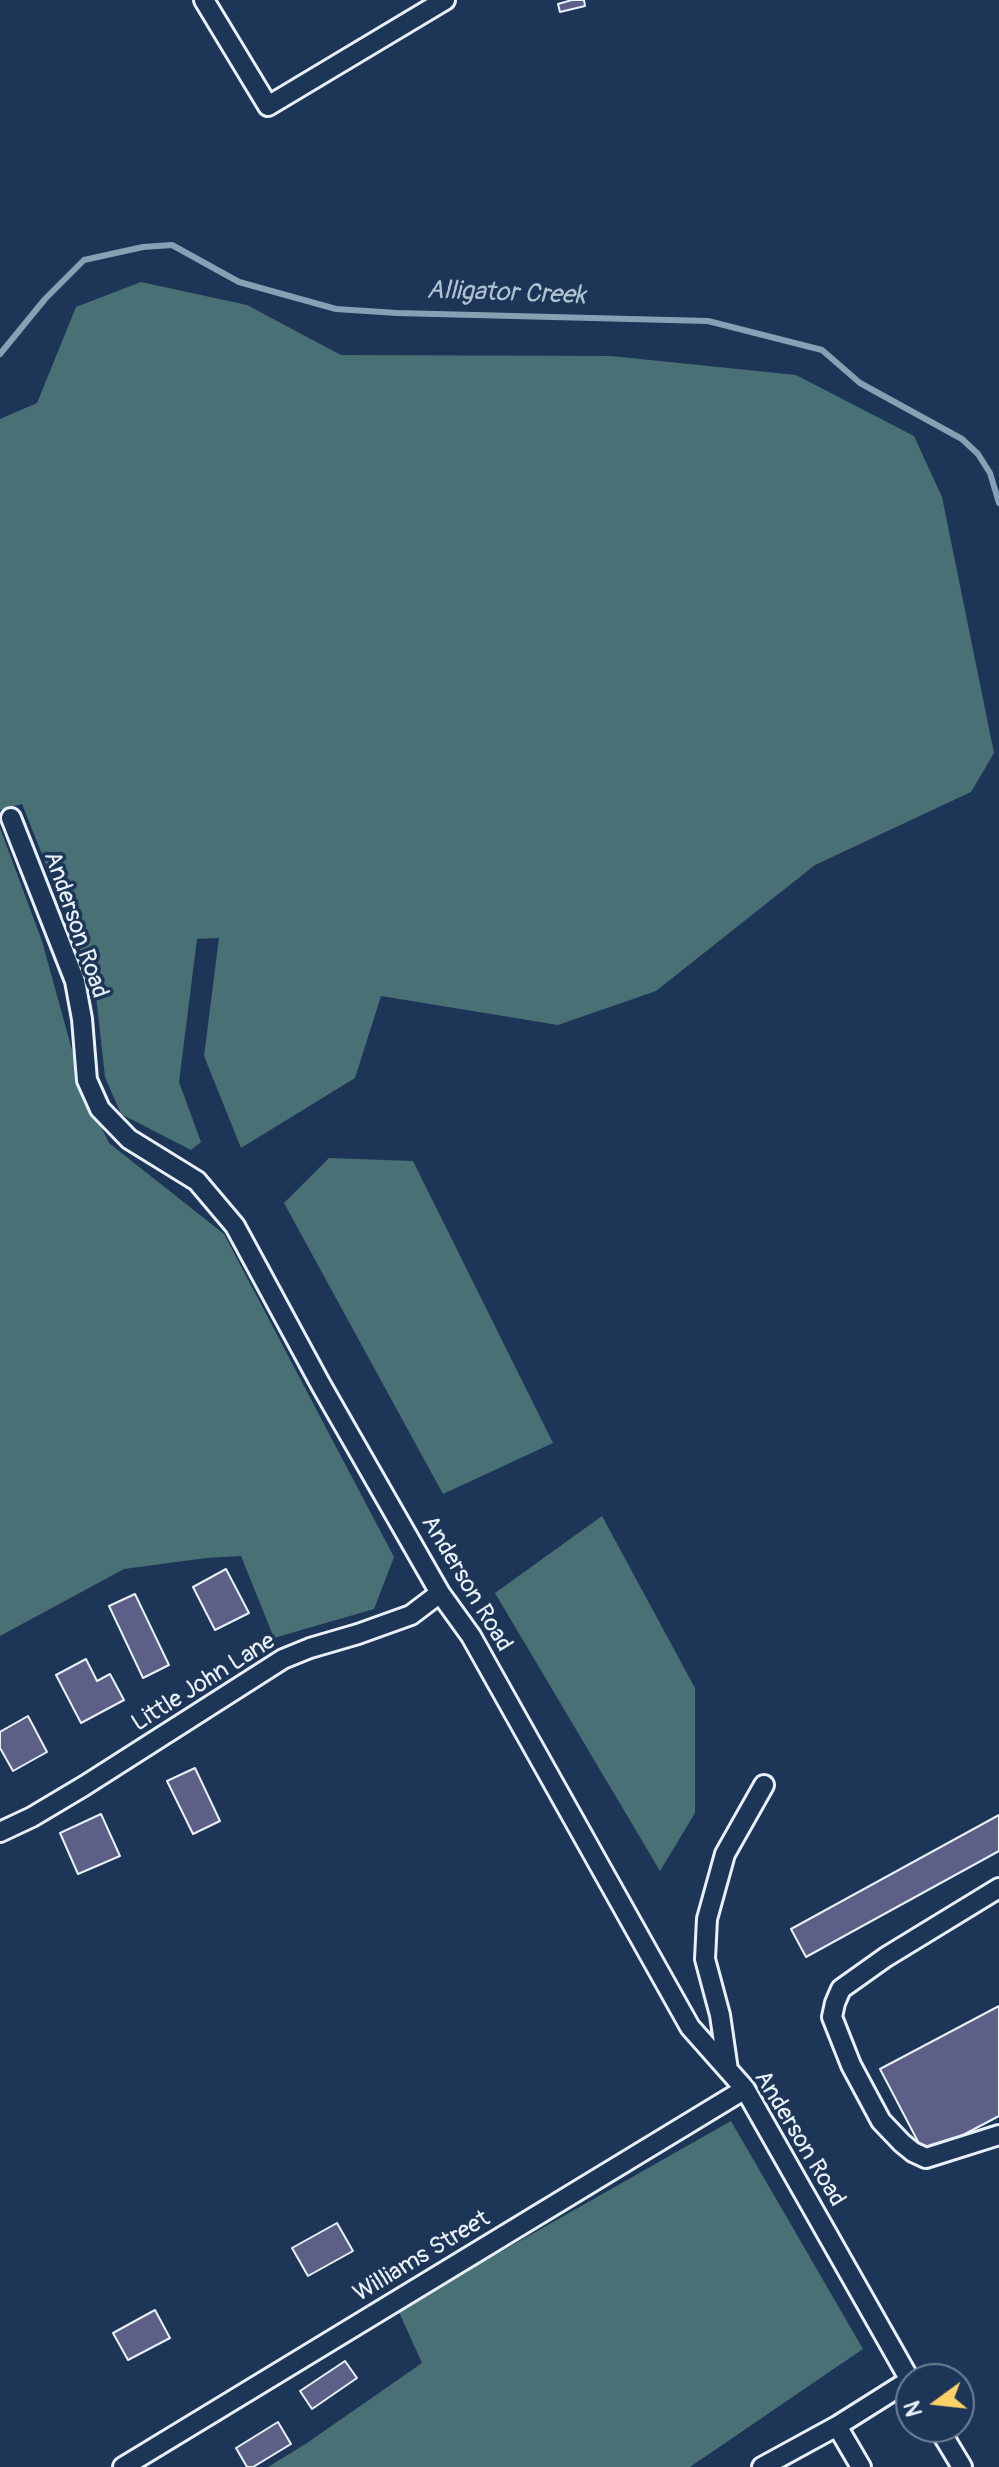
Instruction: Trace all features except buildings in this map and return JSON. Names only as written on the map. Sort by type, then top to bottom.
[{"type":"street","points":[[204,0],[268,106],[445,0]]},
{"type":"street","name":"Anderson Road","points":[[11,818],[75,981],[87,1080],[100,1109],[129,1139],[197,1181],[235,1226],[321,1385],[440,1593],[471,1636],[690,2027],[745,2089],[900,2363]]},
{"type":"street","name":"Little John Lane","points":[[0,1832],[84,1786],[283,1659],[411,1615],[440,1593]]},
{"type":"street","points":[[728,2070],[720,2015],[705,1959],[707,1919],[725,1854],[764,1785]]},
{"type":"street","points":[[999,1888],[886,1957],[841,1989],[832,2017],[851,2065],[881,2121],[913,2152],[926,2158],[999,2135]]},
{"type":"street","name":"Williams Street","points":[[123,2467],[745,2089]]},
{"type":"street","points":[[762,2467],[895,2390]]},
{"type":"street","points":[[837,2426],[861,2467]]},
{"type":"street","points":[[948,2443],[962,2467]]},
{"type":"green space","points":[[141,282],[247,305],[341,355],[611,356],[796,375],[914,436],[942,497],[994,753],[971,792],[815,865],[656,991],[558,1025],[381,996],[355,1078],[241,1148],[204,1056],[219,938],[197,939],[179,1082],[201,1142],[191,1150],[121,1114],[105,1077],[95,987],[22,804],[0,810],[0,419],[37,403],[76,307]]},
{"type":"green space","points":[[0,828],[42,941],[83,1090],[109,1143],[224,1234],[394,1557],[374,1609],[274,1638],[241,1556],[206,1558],[124,1569],[0,1636]]},
{"type":"green space","points":[[329,1158],[413,1161],[553,1443],[443,1494],[284,1203]]},
{"type":"green space","points":[[602,1516],[695,1688],[695,1813],[660,1871],[495,1593]]},
{"type":"green space","points":[[731,2121],[863,2349],[690,2467],[268,2467],[422,2363],[398,2310]]},
{"type":"waterway","name":"Alligator Creek","points":[[0,354],[45,299],[84,260],[143,247],[172,245],[239,282],[336,309],[708,321],[822,350],[860,383],[962,439],[978,454],[990,473],[999,503]]}]
